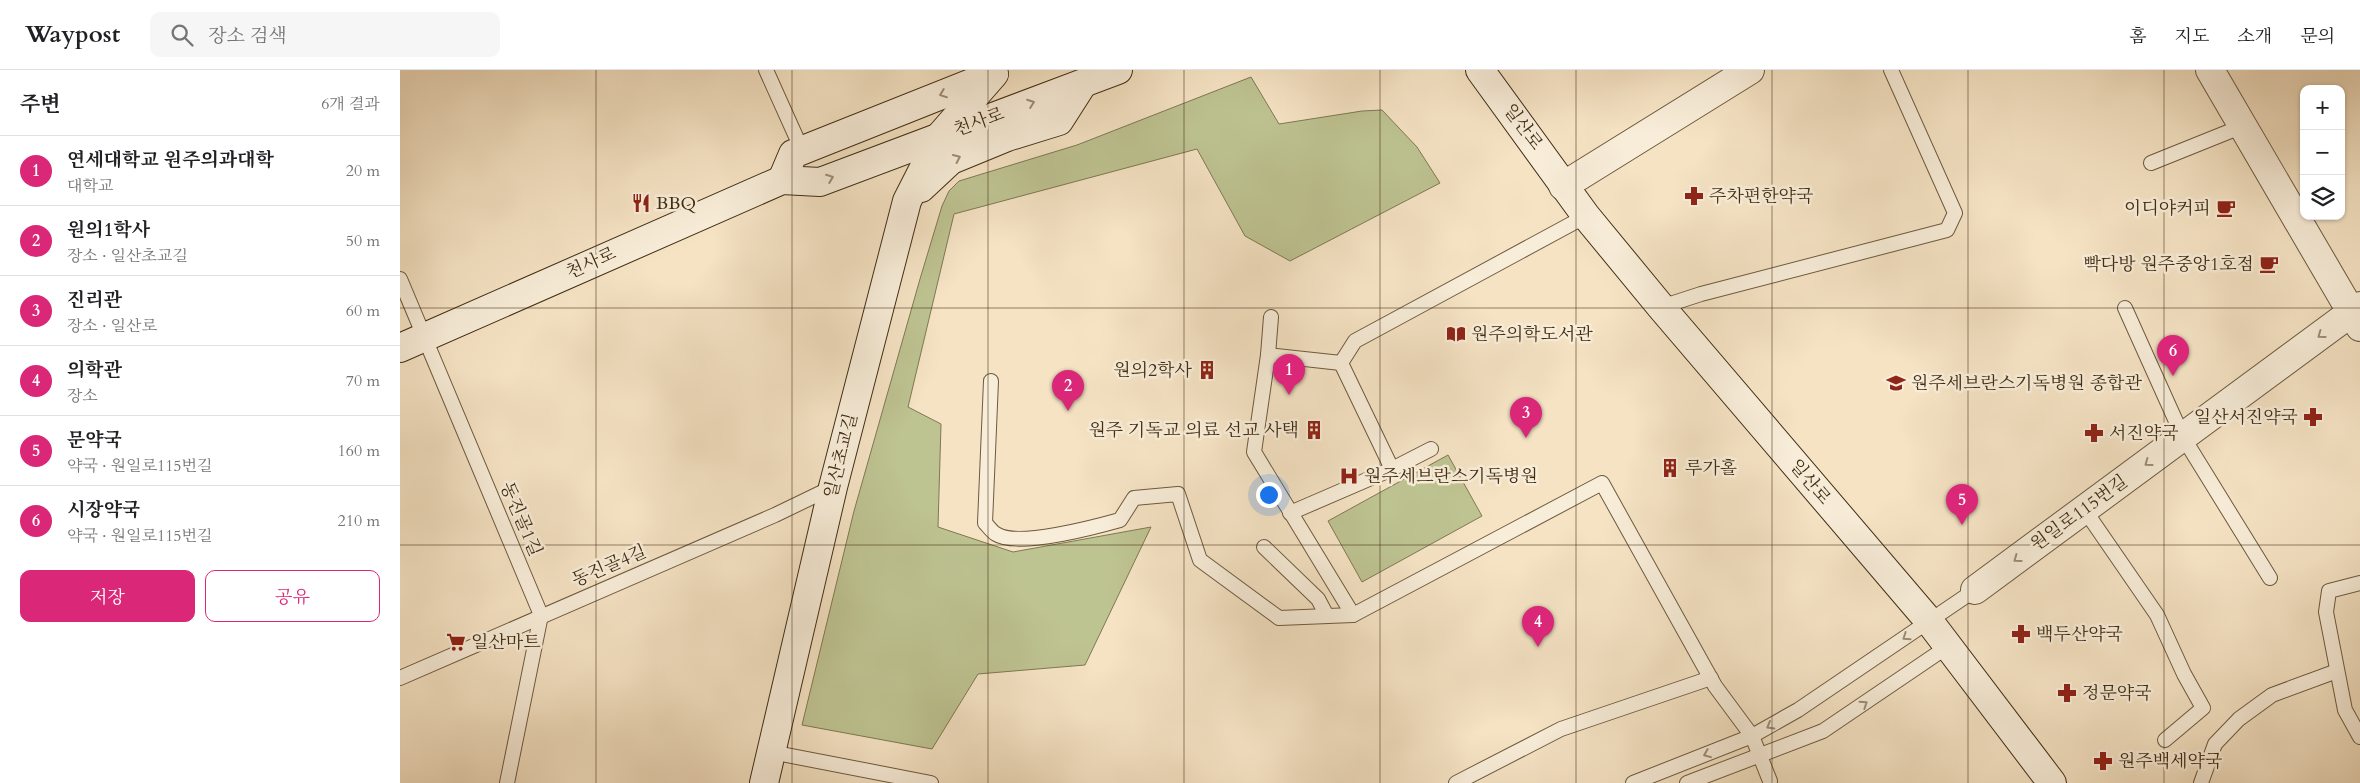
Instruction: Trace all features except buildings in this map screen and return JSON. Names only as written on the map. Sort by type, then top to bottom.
[{"type":"street","name":"천사로","points":[[400,348],[782,180],[820,182],[1118,70]]},
{"type":"street","name":"일산로","points":[[1480,70],[1586,216],[1929,622],[2052,783]]},
{"type":"street","points":[[1563,186],[1750,70]]},
{"type":"street","points":[[2210,70],[2357,315]]},
{"type":"street","points":[[782,180],[793,154],[997,71]]},
{"type":"street","points":[[940,136],[997,71]]},
{"type":"street","points":[[907,200],[951,160],[1007,137],[1059,121],[1082,85]]},
{"type":"street","name":"일산초교길","points":[[764,783],[833,487],[907,200],[940,136]]},
{"type":"street","name":"원일로115번길","points":[[1975,590],[2183,436],[2357,315]]},
{"type":"lane","points":[[766,70],[802,150]]},
{"type":"lane","points":[[1661,307],[1701,294],[1947,230],[1955,213],[1892,70]]},
{"type":"lane","points":[[2151,163],[2243,126]]},
{"type":"lane","points":[[1341,363],[1355,341],[1586,216]]},
{"type":"lane","name":"동진골1길","points":[[400,279],[541,615]]},
{"type":"lane","points":[[2125,308],[2183,436],[2270,578]]},
{"type":"lane","points":[[1271,317],[1268,355],[1254,452],[1353,615]]},
{"type":"lane","points":[[1268,355],[1341,363]]},
{"type":"lane","points":[[1341,363],[1392,469]]},
{"type":"lane","points":[[990,381],[985,523],[996,535],[1021,540],[1084,530],[1120,520],[1134,498],[1178,494],[1200,560],[1279,618],[1353,615],[1602,483],[1711,678],[1752,736],[1770,781]]},
{"type":"lane","points":[[1290,513],[1392,469],[1431,449]]},
{"type":"lane","name":"동진골4길","points":[[400,678],[541,615],[775,515],[833,487]]},
{"type":"lane","points":[[2084,509],[2156,615],[2184,674],[2203,708],[2165,740]]},
{"type":"lane","points":[[1264,547],[1318,599],[1327,616]]},
{"type":"lane","points":[[2360,583],[2330,591],[2326,612],[2345,710],[2360,737]]},
{"type":"lane","points":[[1633,783],[1752,736],[1798,710],[1975,590]]},
{"type":"lane","points":[[507,783],[541,615]]},
{"type":"lane","points":[[1687,783],[1824,731],[1947,648]]},
{"type":"lane","points":[[2201,783],[2215,744],[2239,719],[2272,695],[2337,671]]},
{"type":"lane","points":[[1456,783],[1561,729],[1711,678]]},
{"type":"lane","points":[[771,752],[931,783]]},
{"type":"green space","points":[[1251,77],[1279,124],[1362,111],[1382,110],[1417,147],[1440,183],[1290,261],[1245,236],[1197,149],[954,214],[908,407],[941,424],[938,527],[1013,552],[1151,527],[1085,665],[978,674],[932,749],[802,725],[854,511],[920,279],[942,206],[949,191],[959,181],[1077,145]]},
{"type":"green space","points":[[1448,455],[1482,516],[1362,582],[1328,521]]},
{"type":"place","name":"주차편한약국","points":[[1694,196]]},
{"type":"place","name":"BBQ","points":[[641,203]]},
{"type":"place","name":"이디야커피","points":[[2226,208]]},
{"type":"place","name":"빡다방 원주중앙1호점","points":[[2269,264]]},
{"type":"place","name":"원주의학도서관","points":[[1456,334]]},
{"type":"place","name":"원의2학사","points":[[1207,370]]},
{"type":"place","name":"시장약국","points":[[2173,376]]},
{"type":"place","name":"원주세브란스기독병원 종합관","points":[[1896,383]]},
{"type":"place","name":"연세대학교 원주의과대학","points":[[1289,395]]},
{"type":"place","name":"원의1학사","points":[[1068,411]]},
{"type":"place","name":"일산서진약국","points":[[2313,417]]},
{"type":"place","name":"원주 기독교 의료 선교 사택","points":[[1314,430]]},
{"type":"place","name":"서진약국","points":[[2094,433]]},
{"type":"place","name":"진리관","points":[[1526,438]]},
{"type":"place","name":"루가홀","points":[[1670,468]]},
{"type":"place","name":"원주세브란스기독병원","points":[[1349,476]]},
{"type":"place","name":"문약국","points":[[1962,525]]},
{"type":"place","name":"백두산약국","points":[[2021,634]]},
{"type":"place","name":"일산마트","points":[[456,642]]},
{"type":"place","name":"의학관","points":[[1538,647]]},
{"type":"place","name":"정문약국","points":[[2067,693]]},
{"type":"place","name":"원주백세약국","points":[[2103,761]]}]
